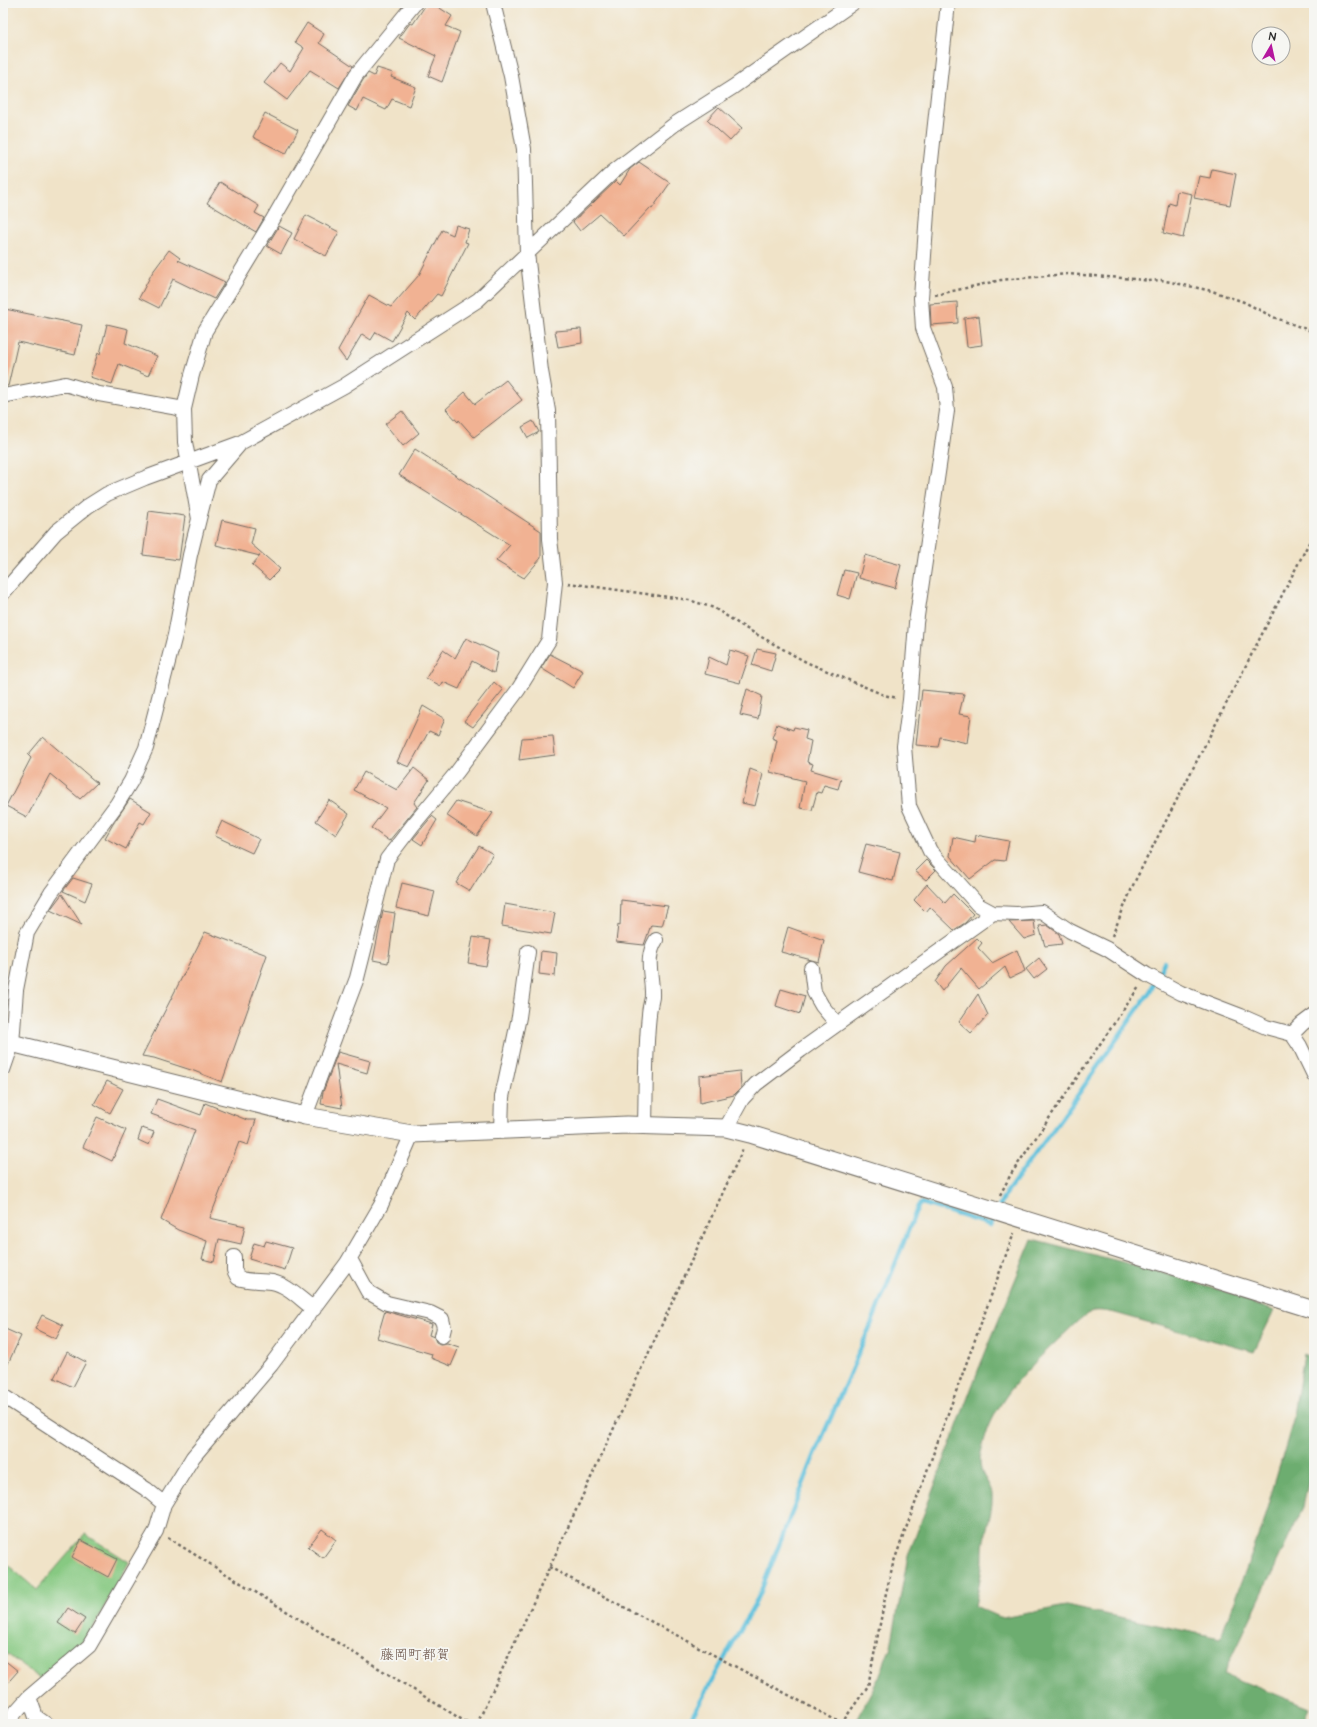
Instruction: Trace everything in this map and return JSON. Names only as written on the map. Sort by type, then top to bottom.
[{"type":"street","points":[[199,519],[184,442],[184,409],[205,331],[272,221],[356,75],[414,3]]},
{"type":"street","points":[[305,1116],[357,978],[387,859],[457,772],[522,684],[549,640],[555,582],[550,539],[548,411],[541,372],[527,253],[524,149],[511,76],[493,3]]},
{"type":"street","points":[[3,592],[56,532],[88,506],[107,494],[145,478],[240,443],[344,386],[478,300],[613,172],[675,124],[733,87],[853,3]]},
{"type":"street","points":[[948,3],[930,170],[920,298],[923,328],[945,387],[946,411],[916,623],[910,700],[904,746],[909,806],[930,851],[978,905],[993,913],[1017,914],[1042,912],[1070,931],[1106,949],[1147,975],[1181,993],[1266,1027],[1292,1034],[1300,1046],[1314,1075]]},
{"type":"street","points":[[3,396],[65,384],[99,394],[184,409]]},
{"type":"street","points":[[3,1070],[27,933],[51,893],[117,804],[146,748],[175,635],[190,554],[209,480],[240,443]]},
{"type":"street","points":[[726,1128],[742,1099],[756,1084],[837,1024],[993,913]]},
{"type":"street","points":[[645,1125],[649,1015],[652,996],[652,975],[649,959],[651,950],[656,940]]},
{"type":"street","points":[[501,1130],[502,1097],[519,1017],[528,952]]},
{"type":"street","points":[[811,968],[814,992],[822,1006],[837,1024]]},
{"type":"street","points":[[1292,1034],[1314,1015]]},
{"type":"street","points":[[8,1042],[305,1116],[412,1134],[627,1125],[726,1128],[995,1209],[1314,1310]]},
{"type":"street","points":[[6,1724],[29,1698],[89,1646],[156,1531],[164,1504],[194,1457],[271,1365],[350,1259],[381,1205],[412,1134]]},
{"type":"street","points":[[234,1257],[234,1270],[238,1278],[245,1281],[274,1282],[285,1287],[314,1309]]},
{"type":"street","points":[[350,1259],[368,1292],[386,1303],[430,1313],[442,1319],[444,1328],[442,1336]]},
{"type":"street","points":[[3,1396],[146,1489],[164,1504]]},
{"type":"street","points":[[29,1698],[36,1717],[46,1724]]},
{"type":"path","points":[[920,298],[1001,280],[1068,274],[1149,281],[1161,280],[1212,291],[1244,302],[1273,317],[1314,332]]},
{"type":"path","points":[[1106,949],[1134,883],[1314,533]]},
{"type":"path","points":[[555,582],[689,600],[714,608],[747,630],[806,662],[884,695],[910,700]]},
{"type":"path","points":[[995,1209],[1011,1174],[1147,975]]},
{"type":"path","points":[[477,1724],[750,1134]]},
{"type":"path","points":[[549,1567],[841,1723],[868,1686],[893,1564],[1019,1217]]},
{"type":"path","points":[[156,1531],[469,1724]]},
{"type":"green space","points":[[1032,1239],[1142,1267],[1224,1291],[1274,1311],[1254,1352],[1115,1313],[1100,1311],[1094,1311],[1087,1314],[1074,1324],[1046,1351],[1033,1364],[1001,1404],[992,1419],[986,1435],[981,1453],[980,1467],[991,1490],[992,1501],[991,1512],[983,1543],[983,1565],[975,1606],[1002,1618],[1066,1606],[1220,1638],[1260,1532],[1293,1421],[1304,1354],[1314,1359],[1314,1455],[1303,1507],[1224,1674],[1309,1708],[1302,1724],[854,1724],[879,1677],[891,1646],[908,1556],[979,1368]]},
{"type":"green space","points":[[85,1534],[129,1562],[87,1638],[40,1679],[3,1651],[3,1561],[37,1590]]},
{"type":"building","points":[[427,3],[432,3],[452,16],[446,26],[460,32],[442,82],[428,76],[436,56],[399,38],[410,23],[413,24]]},
{"type":"building","points":[[307,23],[324,34],[319,43],[353,66],[339,88],[310,70],[287,100],[264,83],[280,63],[290,71],[304,48],[295,42]]},
{"type":"building","points":[[377,68],[393,73],[391,77],[416,87],[409,106],[392,99],[386,110],[363,99],[357,111],[348,106],[368,73],[374,76]]},
{"type":"building","points":[[719,107],[742,128],[730,141],[707,120]]},
{"type":"building","points":[[265,113],[298,130],[286,154],[253,137]]},
{"type":"building","points":[[639,162],[670,183],[652,209],[650,208],[624,236],[600,214],[580,231],[573,222],[616,181],[620,185],[630,169]]},
{"type":"building","points":[[1212,169],[1236,174],[1230,205],[1194,198],[1199,176],[1210,178]]},
{"type":"building","points":[[220,182],[259,206],[255,213],[264,218],[256,232],[207,203]]},
{"type":"building","points":[[1177,191],[1192,194],[1183,238],[1163,233],[1169,203],[1175,205]]},
{"type":"building","points":[[306,215],[339,232],[326,256],[294,239]]},
{"type":"building","points":[[456,225],[469,229],[465,242],[468,243],[441,296],[437,294],[415,320],[408,313],[392,341],[376,332],[371,340],[362,334],[346,361],[338,350],[369,295],[391,307],[419,275],[442,230],[453,235]]},
{"type":"building","points":[[279,226],[292,233],[281,254],[267,246]]},
{"type":"building","points":[[169,250],[180,258],[178,260],[225,282],[214,299],[173,279],[159,308],[139,298],[152,273]]},
{"type":"building","points":[[957,302],[958,323],[931,325],[930,304]]},
{"type":"building","points":[[5,309],[82,325],[75,355],[18,342],[8,386],[3,385],[3,318]]},
{"type":"building","points":[[979,316],[982,345],[967,347],[964,318]]},
{"type":"building","points":[[107,324],[128,329],[125,343],[157,356],[148,376],[119,364],[112,384],[90,377],[98,353],[100,354]]},
{"type":"building","points":[[581,329],[582,343],[558,347],[555,331]]},
{"type":"building","points":[[506,380],[522,400],[474,437],[459,420],[458,422],[446,409],[465,392],[475,404]]},
{"type":"building","points":[[402,411],[419,433],[403,446],[385,424]]},
{"type":"building","points":[[533,421],[539,432],[528,438],[522,427]]},
{"type":"building","points":[[415,449],[541,531],[541,558],[524,578],[496,561],[510,545],[399,475]]},
{"type":"building","points":[[149,511],[185,516],[179,560],[143,555]]},
{"type":"building","points":[[222,520],[255,528],[251,544],[280,569],[269,580],[252,565],[260,556],[216,545]]},
{"type":"building","points":[[865,555],[901,565],[895,588],[859,578]]},
{"type":"building","points":[[844,570],[857,573],[850,599],[837,595]]},
{"type":"building","points":[[466,638],[498,653],[494,673],[472,661],[459,689],[443,682],[441,686],[426,678],[443,650],[455,658]]},
{"type":"building","points":[[757,649],[776,653],[771,671],[752,665]]},
{"type":"building","points":[[730,650],[749,656],[740,683],[705,674],[709,657],[726,665]]},
{"type":"building","points":[[550,654],[583,671],[573,688],[541,668]]},
{"type":"building","points":[[494,682],[503,690],[473,727],[464,721]]},
{"type":"building","points":[[747,689],[762,696],[758,719],[740,715]]},
{"type":"building","points":[[922,690],[964,694],[959,714],[971,716],[967,743],[940,737],[938,747],[916,745]]},
{"type":"building","points":[[423,706],[445,719],[438,735],[429,731],[409,767],[397,762]]},
{"type":"building","points":[[777,724],[793,730],[794,727],[807,730],[805,739],[811,741],[807,762],[813,764],[811,770],[841,779],[838,789],[824,785],[821,793],[817,792],[812,810],[800,808],[805,781],[770,772],[777,740],[772,738]]},
{"type":"building","points":[[553,736],[555,755],[519,760],[522,738]]},
{"type":"building","points":[[43,737],[97,783],[80,799],[50,774],[27,817],[6,806],[31,758],[28,755]]},
{"type":"building","points":[[414,768],[429,780],[414,803],[417,807],[389,841],[371,828],[386,808],[354,790],[364,772],[397,790]]},
{"type":"building","points":[[750,769],[763,774],[755,806],[742,803]]},
{"type":"building","points":[[130,799],[151,812],[144,824],[140,822],[126,849],[105,838]]},
{"type":"building","points":[[329,800],[349,814],[336,835],[316,821]]},
{"type":"building","points":[[456,801],[493,813],[477,836],[446,815]]},
{"type":"building","points":[[432,816],[437,820],[422,845],[413,839]]},
{"type":"building","points":[[222,821],[259,839],[252,853],[215,836]]},
{"type":"building","points":[[976,835],[1009,841],[1005,861],[995,860],[970,879],[950,856],[953,837],[975,842]]},
{"type":"building","points":[[866,844],[900,852],[893,881],[858,872]]},
{"type":"building","points":[[479,846],[493,854],[470,891],[456,883]]},
{"type":"building","points":[[926,860],[936,870],[926,880],[915,871]]},
{"type":"building","points":[[73,878],[92,884],[85,901],[63,891]]},
{"type":"building","points":[[402,883],[435,891],[429,916],[396,908]]},
{"type":"building","points":[[927,884],[945,903],[953,894],[973,914],[965,923],[954,930],[930,907],[926,912],[914,900]]},
{"type":"building","points":[[62,894],[82,925],[50,910]]},
{"type":"building","points":[[621,900],[668,906],[662,926],[651,925],[644,945],[616,942],[618,925],[620,926]]},
{"type":"building","points":[[505,904],[555,913],[551,934],[502,926]]},
{"type":"building","points":[[383,911],[395,913],[388,963],[373,960]]},
{"type":"building","points":[[1034,921],[1036,935],[1024,939],[1009,922]]},
{"type":"building","points":[[1047,925],[1059,934],[1062,944],[1045,946],[1039,926]]},
{"type":"building","points":[[788,927],[824,940],[819,962],[781,952]]},
{"type":"building","points":[[205,932],[267,955],[222,1082],[154,1058],[142,1056]]},
{"type":"building","points":[[473,937],[491,940],[486,966],[468,963]]},
{"type":"building","points":[[977,938],[982,943],[978,948],[992,963],[1017,950],[1025,971],[1010,978],[1005,967],[979,989],[961,968],[942,991],[935,982],[946,966]]},
{"type":"building","points":[[541,951],[557,953],[555,976],[539,974]]},
{"type":"building","points":[[1039,958],[1047,969],[1034,979],[1026,969]]},
{"type":"building","points":[[781,989],[805,996],[800,1014],[776,1006]]},
{"type":"building","points":[[978,994],[988,1015],[971,1033],[959,1022]]},
{"type":"building","points":[[338,1052],[370,1061],[367,1073],[336,1064],[342,1108],[321,1104],[323,1092]]},
{"type":"building","points":[[740,1071],[741,1088],[734,1095],[700,1103],[699,1076]]},
{"type":"building","points":[[107,1081],[123,1089],[110,1113],[94,1104]]},
{"type":"building","points":[[157,1099],[201,1115],[205,1103],[247,1120],[256,1120],[248,1145],[239,1142],[210,1218],[245,1226],[241,1244],[219,1239],[214,1262],[202,1259],[207,1241],[178,1230],[161,1220],[195,1130],[151,1114]]},
{"type":"building","points":[[97,1117],[126,1130],[112,1161],[83,1147]]},
{"type":"building","points":[[142,1128],[154,1132],[149,1145],[138,1140]]},
{"type":"building","points":[[266,1241],[292,1248],[285,1270],[249,1259],[254,1243],[264,1246]]},
{"type":"building","points":[[385,1311],[432,1324],[429,1335],[434,1337],[436,1342],[440,1344],[447,1343],[459,1347],[451,1366],[431,1358],[432,1354],[377,1338]]},
{"type":"building","points":[[42,1315],[63,1325],[56,1339],[35,1329]]},
{"type":"building","points":[[3,1328],[21,1336],[3,1374]]},
{"type":"building","points":[[67,1352],[86,1362],[73,1387],[54,1378]]},
{"type":"building","points":[[322,1529],[336,1540],[323,1558],[308,1547]]},
{"type":"building","points":[[81,1540],[117,1559],[108,1577],[72,1557]]},
{"type":"building","points":[[68,1608],[85,1619],[75,1634],[58,1623]]},
{"type":"building","points":[[3,1659],[18,1671],[3,1688]]},
{"type":"waterway","points":[[688,1724],[759,1596],[815,1454],[873,1320],[918,1206],[922,1203],[990,1225],[1006,1193],[1061,1119],[1151,990],[1164,962]]},
{"type":"district","name":"藤岡町都賀","points":[[415,1655]]}]
